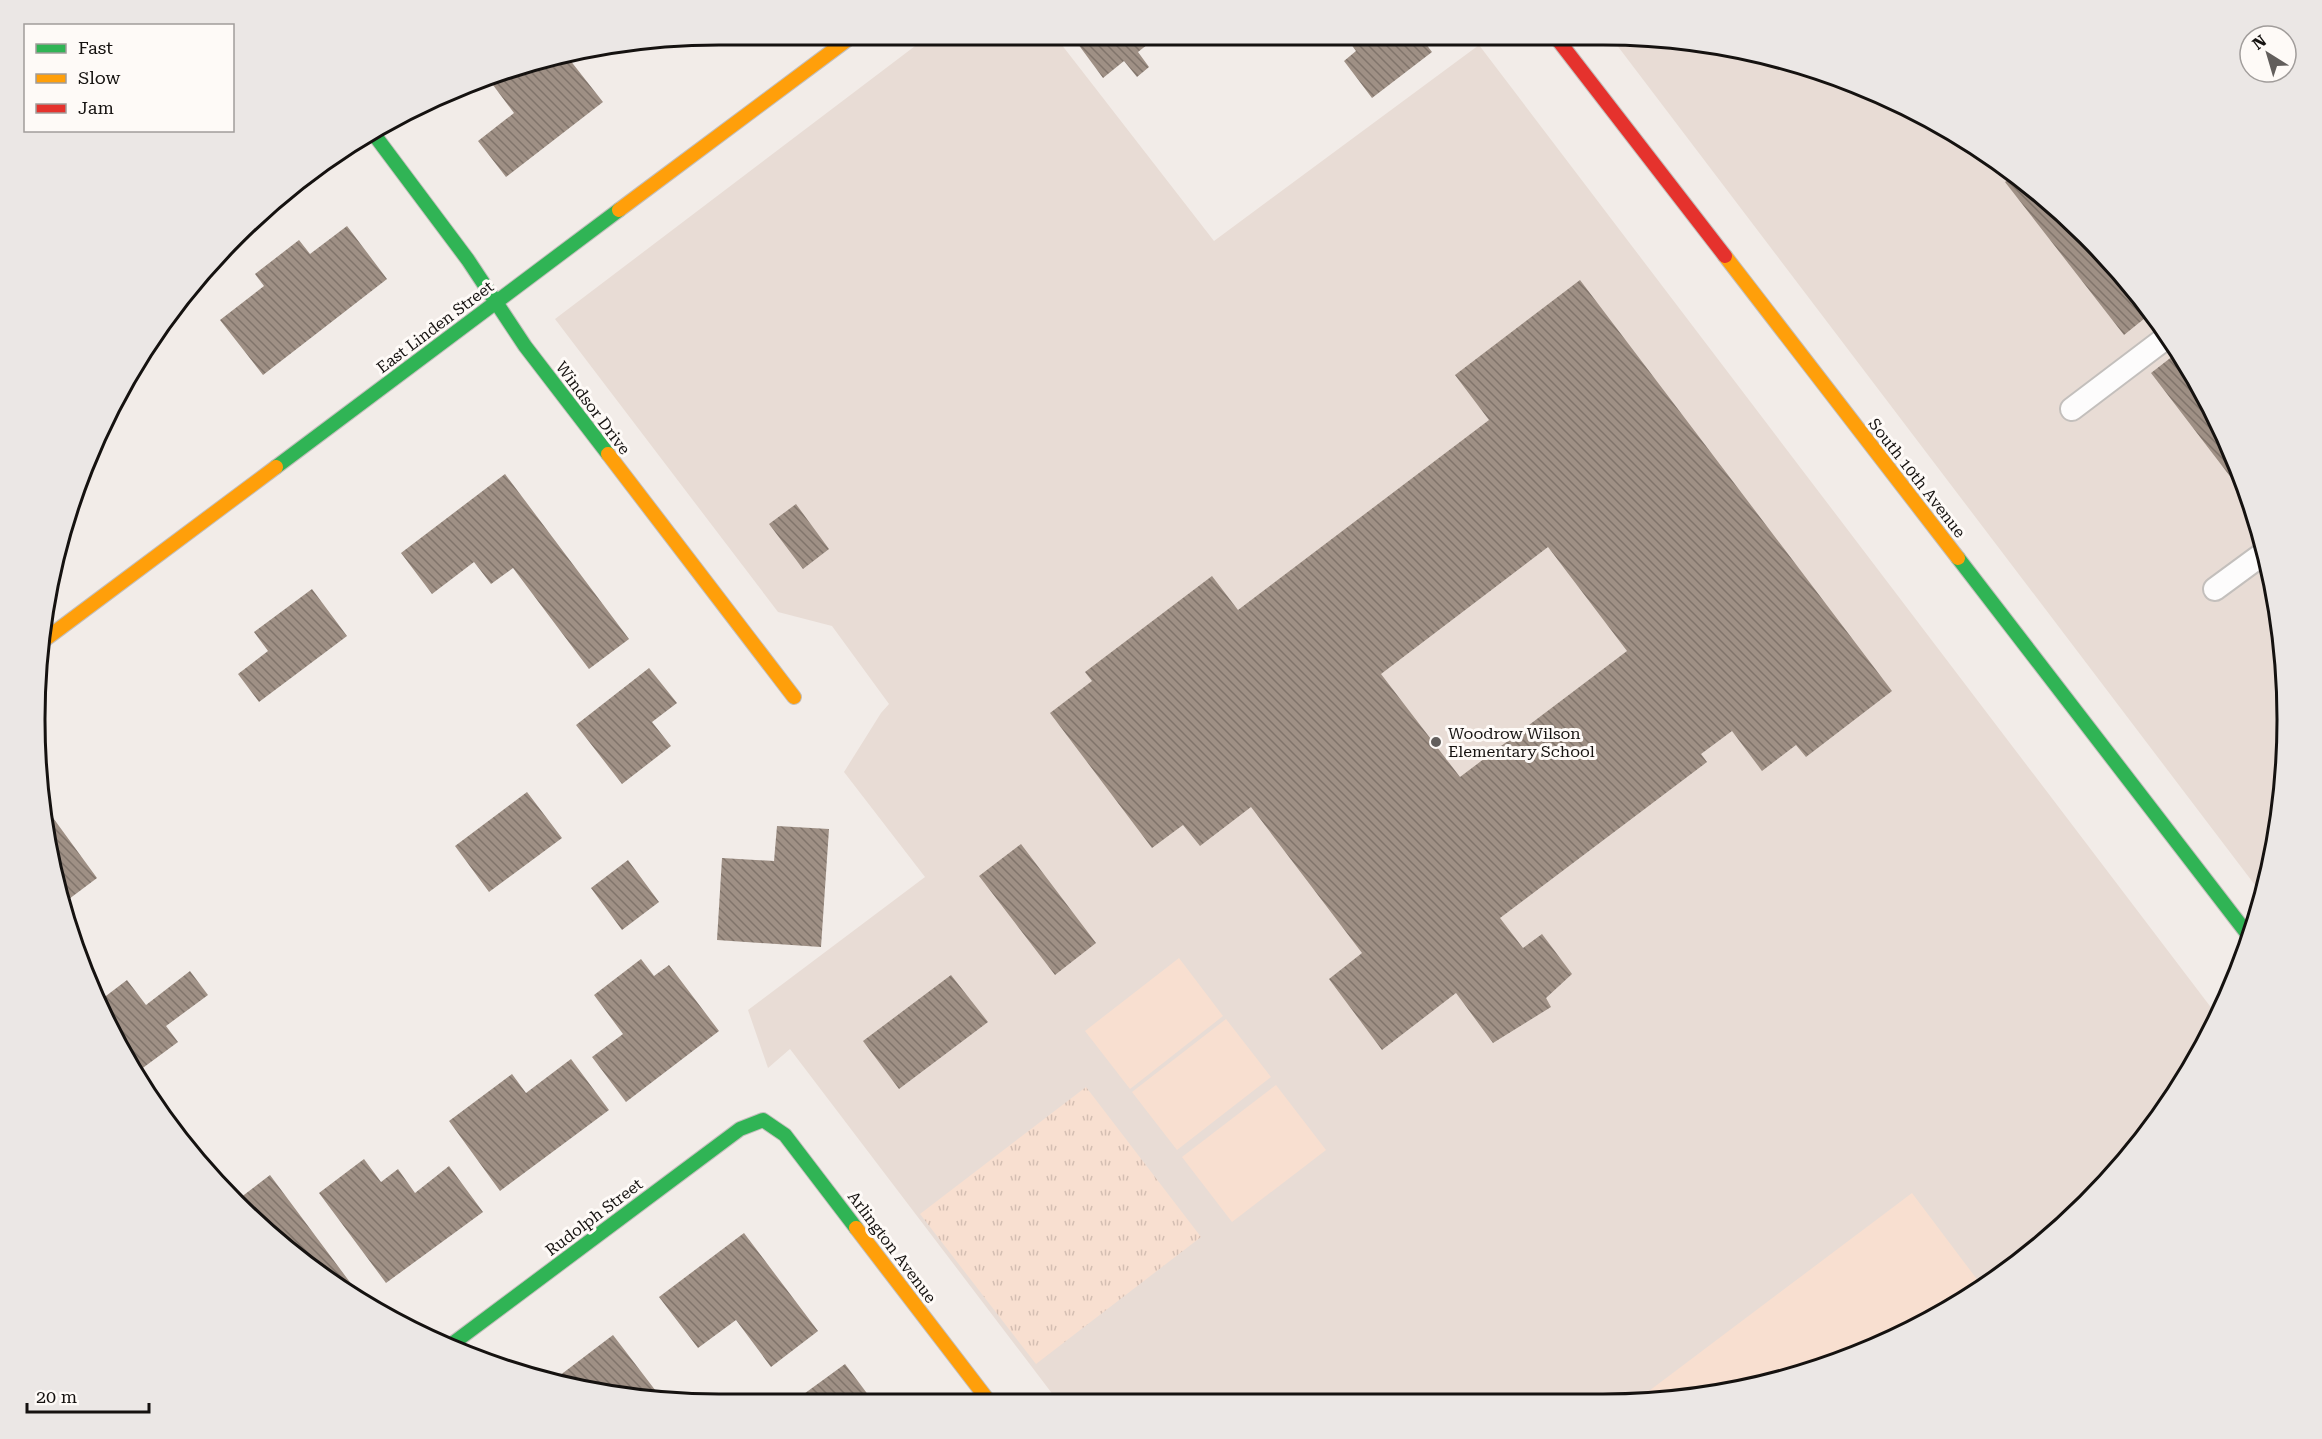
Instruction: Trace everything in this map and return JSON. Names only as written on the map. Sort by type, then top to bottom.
[{"type":"street","name":"East Linden Street","points":[[51,635],[840,45]]},
{"type":"street","name":"South 10th Avenue","points":[[1562,45],[2243,929]]},
{"type":"street","name":"Windsor Drive","points":[[377,138],[468,260],[532,355],[794,697]]},
{"type":"street","name":"Rudolph Street","points":[[456,1341],[740,1129],[763,1120]]},
{"type":"street","name":"Arlington Avenue","points":[[763,1120],[785,1134],[983,1394]]},
{"type":"lane","points":[[2072,409],[2161,342]]},
{"type":"lane","points":[[2215,589],[2257,558]]},
{"type":"shaded area","name":"Woodrow Wilson Elementary School","points":[[916,45],[1062,45],[1214,241],[1479,45],[2212,1008],[2187,1057],[2138,1130],[2110,1164],[2047,1227],[2013,1255],[1940,1304],[1861,1343],[1819,1358],[1734,1381],[1647,1393],[1052,1394],[790,1049],[768,1068],[748,1010],[925,877],[844,772],[889,704],[832,626],[778,612],[555,319]]},
{"type":"shaded area","points":[[1617,45],[1691,51],[1777,68],[1861,96],[1901,115],[1940,135],[2013,184],[2079,243],[2138,309],[2187,382],[2226,461],[2254,545],[2264,588],[2276,675],[2276,764],[2264,851],[2256,886]]},
{"type":"green space","points":[[1179,958],[1223,1016],[1130,1089],[1085,1031]]},
{"type":"green space","points":[[1226,1019],[1271,1077],[1177,1150],[1132,1092]]},
{"type":"green space","points":[[1276,1085],[1326,1150],[1232,1222],[1182,1157]]},
{"type":"green space","points":[[1086,1087],[1201,1237],[1036,1364],[920,1214]]},
{"type":"green space","points":[[1912,1193],[1977,1280],[1940,1304],[1901,1324],[1861,1343],[1819,1358],[1734,1381],[1646,1393]]},
{"type":"building","points":[[1079,45],[1147,45],[1138,52],[1149,67],[1137,77],[1124,61],[1103,78]]},
{"type":"building","points":[[1352,45],[1427,45],[1432,52],[1372,98],[1344,61],[1356,51]]},
{"type":"building","points":[[571,62],[603,102],[506,177],[478,141],[514,113],[493,85]]},
{"type":"building","points":[[2008,180],[2013,184],[2047,212],[2079,243],[2110,275],[2145,318],[2124,335],[2005,182]]},
{"type":"building","points":[[347,226],[387,279],[263,375],[220,320],[264,286],[255,274],[299,240],[310,254]]},
{"type":"building","name":"Woodrow Wilson Elementary School","points":[[1580,280],[1892,691],[1806,757],[1796,745],[1762,771],[1732,731],[1701,754],[1707,762],[1500,918],[1523,948],[1542,934],[1572,974],[1546,998],[1551,1007],[1493,1043],[1456,993],[1382,1050],[1329,979],[1362,953],[1251,807],[1200,846],[1183,825],[1152,848],[1050,713],[1092,681],[1085,672],[1212,576],[1238,610],[1489,420],[1455,375]],"holes":[[[1548,547],[1627,651],[1460,777],[1381,674]]]},
{"type":"building","points":[[2171,357],[2207,421],[2233,480],[2151,373]]},
{"type":"building","points":[[505,474],[629,639],[589,669],[513,568],[491,584],[474,562],[432,594],[401,553]]},
{"type":"building","points":[[796,504],[829,549],[803,569],[769,524]]},
{"type":"building","points":[[312,589],[347,636],[259,702],[238,674],[268,651],[254,632]]},
{"type":"building","points":[[649,668],[677,703],[652,722],[671,746],[622,784],[576,725]]},
{"type":"building","points":[[527,792],[562,838],[489,892],[455,846]]},
{"type":"building","points":[[52,817],[97,878],[69,899]]},
{"type":"building","points":[[777,826],[829,829],[821,947],[717,940],[722,858],[774,861]]},
{"type":"building","points":[[1021,844],[1096,943],[1055,975],[979,876]]},
{"type":"building","points":[[628,860],[659,902],[622,930],[591,888]]},
{"type":"building","points":[[641,959],[654,976],[669,965],[719,1031],[626,1102],[592,1057],[623,1034],[594,995]]},
{"type":"building","points":[[190,971],[208,995],[166,1026],[178,1042],[142,1068],[105,997],[127,980],[146,1005]]},
{"type":"building","points":[[951,975],[988,1022],[899,1089],[863,1041]]},
{"type":"building","points":[[571,1059],[609,1110],[500,1191],[449,1121],[512,1074],[526,1093]]},
{"type":"building","points":[[364,1159],[381,1182],[398,1169],[415,1193],[449,1166],[483,1212],[386,1283],[319,1193]]},
{"type":"building","points":[[270,1175],[351,1284],[309,1255],[243,1196]]},
{"type":"building","points":[[744,1233],[818,1331],[771,1367],[736,1320],[698,1348],[659,1297]]},
{"type":"building","points":[[613,1335],[656,1391],[588,1381],[561,1375]]},
{"type":"building","points":[[845,1364],[868,1394],[804,1394]]},
{"type":"traffic: fast","points":[[377,138],[468,260],[525,346],[608,454]]},
{"type":"traffic: fast","points":[[276,467],[619,210]]},
{"type":"traffic: fast","points":[[1958,558],[2243,929]]},
{"type":"traffic: fast","points":[[456,1341],[740,1129],[763,1120],[785,1135],[856,1228]]},
{"type":"traffic: slow","points":[[619,210],[840,45]]},
{"type":"traffic: slow","points":[[1725,256],[1958,558]]},
{"type":"traffic: slow","points":[[608,454],[794,697]]},
{"type":"traffic: slow","points":[[51,635],[276,467]]},
{"type":"traffic: slow","points":[[856,1228],[983,1394]]},
{"type":"traffic: jam","points":[[1562,45],[1725,256]]},
{"type":"place","name":"Woodrow Wilson Elementary School","points":[[1436,742]]}]
